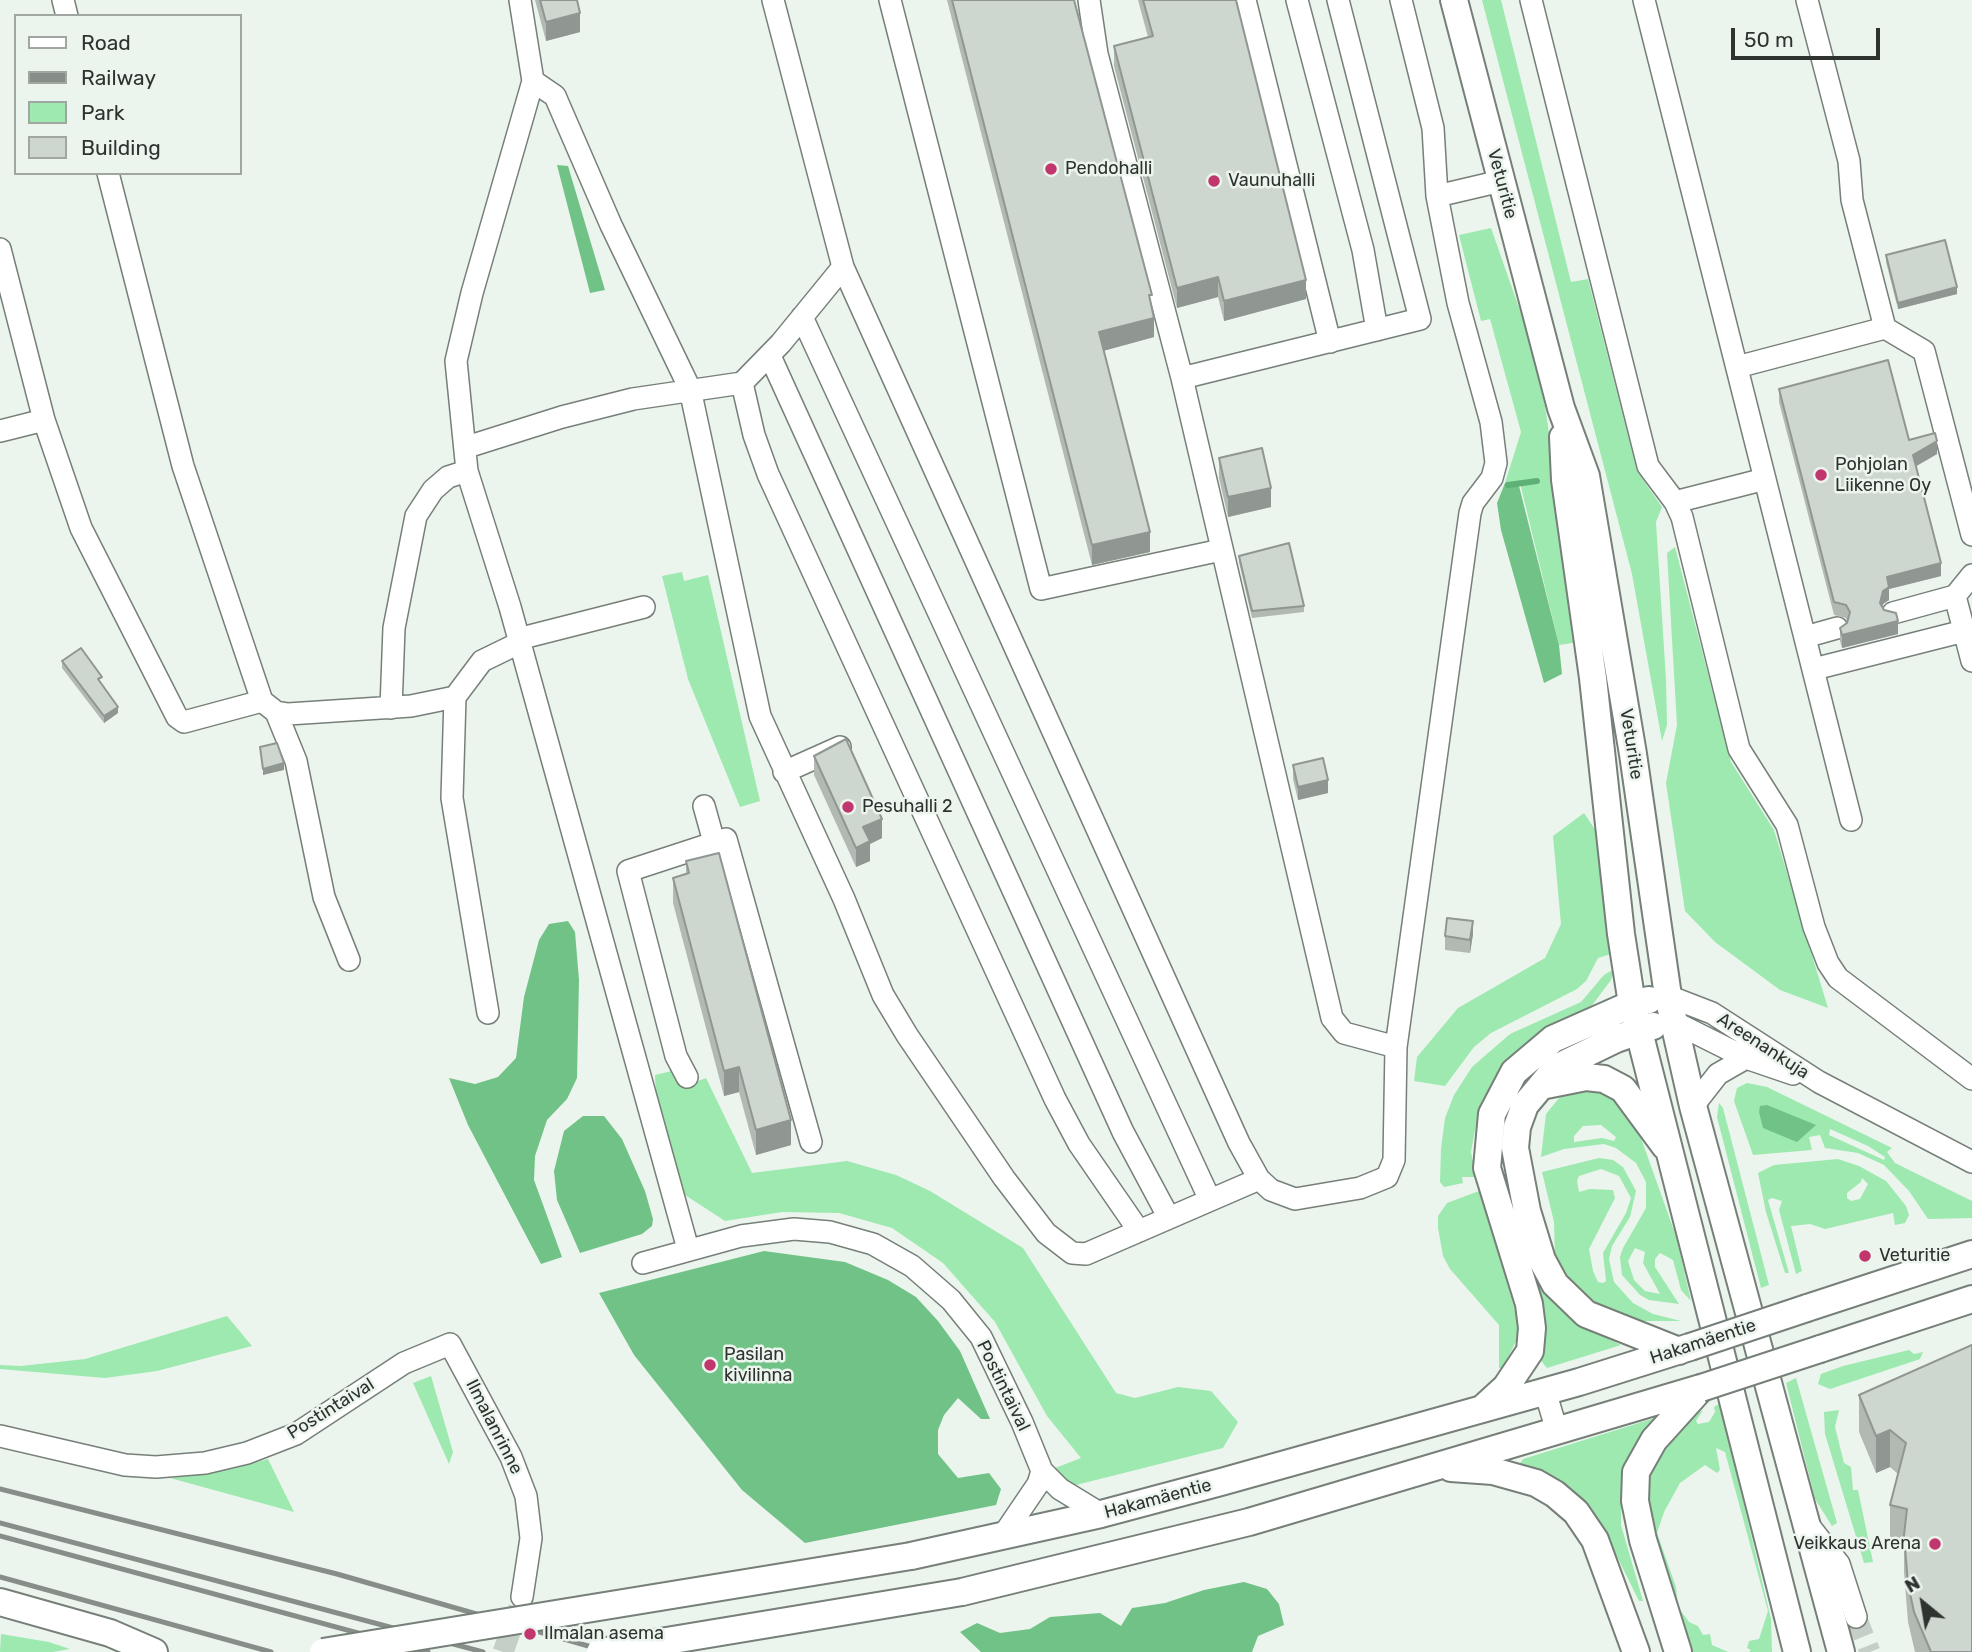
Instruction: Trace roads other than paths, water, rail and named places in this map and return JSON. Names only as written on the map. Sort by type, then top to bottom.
[{"type":"main road","name":"Veturitie","points":[[1454,0],[1561,408],[1586,476],[1633,754],[1668,996],[1693,1106],[1840,1652]]},
{"type":"main road","name":"Veturitie","points":[[1561,408],[1565,480],[1632,1004],[1662,1114],[1667,1148],[1792,1646]]},
{"type":"main road","points":[[1476,1412],[1506,1387],[1530,1351],[1532,1328],[1529,1304],[1487,1168],[1492,1114],[1514,1072],[1553,1039],[1632,1004],[1668,996]]},
{"type":"main road","points":[[1674,1022],[1638,1029],[1556,1068],[1525,1105],[1517,1126],[1515,1148],[1527,1212],[1542,1260],[1555,1284],[1586,1314],[1684,1349]]},
{"type":"main road","points":[[1541,1086],[1586,1077],[1604,1079],[1623,1089],[1667,1148]]},
{"type":"main road","name":"Hakamäentie","points":[[323,1652],[911,1556],[1101,1514],[1476,1412],[1684,1349],[1972,1254]]},
{"type":"main road","points":[[600,1652],[962,1592],[1249,1522],[1439,1466],[1490,1461],[1557,1432],[1972,1299]]},
{"type":"main road","points":[[1674,1647],[1643,1541],[1635,1501],[1636,1472],[1654,1440],[1701,1388]]},
{"type":"main road","points":[[1490,1461],[1555,1494],[1584,1523],[1595,1540],[1617,1592],[1636,1652]]},
{"type":"main road","points":[[0,1602],[110,1633],[154,1652]]},
{"type":"street","points":[[520,0],[533,81],[472,293],[456,361],[467,447],[467,471],[519,641],[688,1249]]},
{"type":"street","points":[[773,0],[843,267],[1239,1143],[1259,1179],[1271,1190],[1304,1199],[1360,1188],[1387,1177],[1394,1160],[1396,1047],[1470,513],[1473,503],[1492,478],[1496,463],[1492,422],[1458,303],[1437,196],[1433,128],[1401,0]]},
{"type":"street","points":[[890,0],[1041,589],[1221,550]]},
{"type":"street","points":[[1089,0],[1097,54],[1182,379],[1332,1018],[1344,1033],[1396,1047]]},
{"type":"street","points":[[1245,0],[1330,342]]},
{"type":"street","points":[[1297,0],[1363,250],[1377,330]]},
{"type":"street","points":[[1182,379],[1420,319],[1338,0]]},
{"type":"street","points":[[1531,0],[1648,466],[1675,502],[1685,530],[1739,749],[1787,825],[1814,927],[1828,963],[1838,978],[1972,1079]]},
{"type":"street","points":[[1644,0],[1851,820]]},
{"type":"street","points":[[1807,0],[1849,161],[1852,200],[1885,328],[1924,351],[1972,535]]},
{"type":"street","points":[[533,81],[555,96],[611,225],[690,389],[760,716],[844,899],[883,995],[907,1035],[1004,1178],[1046,1233],[1072,1253],[1086,1254],[1259,1179]]},
{"type":"street","points":[[109,175],[183,466],[269,706],[296,761],[324,897],[349,960]]},
{"type":"street","points":[[1437,196],[1501,181]]},
{"type":"street","points":[[0,249],[44,421],[80,528],[177,717],[184,722],[269,706],[391,708],[455,697]]},
{"type":"street","points":[[467,447],[562,417],[690,389],[742,383],[770,356],[843,267]]},
{"type":"street","points":[[802,317],[1210,1200]]},
{"type":"street","points":[[1737,367],[1885,328]]},
{"type":"street","points":[[770,356],[1123,1132],[1169,1218]]},
{"type":"street","points":[[742,383],[754,435],[768,474],[1055,1099],[1079,1144],[1139,1231]]},
{"type":"street","points":[[0,431],[44,421]]},
{"type":"street","points":[[391,708],[394,628],[416,516],[433,490],[448,477],[467,471]]},
{"type":"street","points":[[1675,502],[1765,479]]},
{"type":"street","points":[[1893,613],[1955,596],[1972,575]]},
{"type":"street","points":[[1955,596],[1972,661]]},
{"type":"street","points":[[488,1013],[452,798],[455,697],[482,661],[519,641],[644,607]]},
{"type":"street","points":[[1805,637],[1837,628]]},
{"type":"street","points":[[1814,669],[1964,631]]},
{"type":"street","points":[[784,772],[840,747]]},
{"type":"street","points":[[704,806],[715,842]]},
{"type":"street","points":[[687,1077],[676,1056],[628,871],[726,839],[811,1142]]},
{"type":"street","name":"Areenankuja","points":[[1668,996],[1725,1020],[1819,1082],[1972,1162]]},
{"type":"street","name":"Areenankuja","points":[[1674,1022],[1746,1058],[1819,1082]]},
{"type":"street","name":"Areenankuja","points":[[1693,1106],[1718,1074],[1746,1058]]},
{"type":"street","name":"Postintaival","points":[[643,1263],[741,1236],[794,1229],[830,1232],[873,1244],[912,1266],[951,1300],[981,1337],[1023,1422],[1042,1471]]},
{"type":"street","name":"Postintaival","points":[[0,1436],[125,1465],[156,1467],[205,1463],[247,1453],[296,1434],[404,1363],[450,1344]]},
{"type":"street","name":"Ilmalanrinne","points":[[450,1344],[511,1457],[526,1496],[531,1538],[522,1598]]},
{"type":"street","points":[[1545,1391],[1557,1432]]},
{"type":"street","points":[[1002,1536],[1038,1484],[1042,1471],[1060,1489],[1101,1514]]},
{"type":"street","points":[[1806,1521],[1839,1564],[1856,1617]]},
{"type":"waterway","points":[[1508,485],[1537,481]]},
{"type":"tunnel","points":[[503,1652],[519,1608]]},
{"type":"tunnel","points":[[1856,1617],[1870,1652]]},
{"type":"railway","points":[[0,1489],[337,1574],[609,1652]]},
{"type":"railway","points":[[0,1523],[483,1652]]},
{"type":"railway","points":[[0,1536],[428,1652]]},
{"type":"railway","points":[[0,1577],[271,1652]]},
{"type":"place","name":"Pendohalli","points":[[1051,169]]},
{"type":"place","name":"Vaunuhalli","points":[[1214,181]]},
{"type":"place","name":"Pohjolan Liikenne Oy","points":[[1821,475]]},
{"type":"place","name":"Pesuhalli 2","points":[[848,807]]},
{"type":"place","name":"Veturitie","points":[[1865,1256]]},
{"type":"place","name":"Pasilan kivilinna","points":[[710,1365]]},
{"type":"place","name":"Veikkaus Arena","points":[[1935,1544]]},
{"type":"place","name":"Ilmalan asema","points":[[530,1634]]}]
